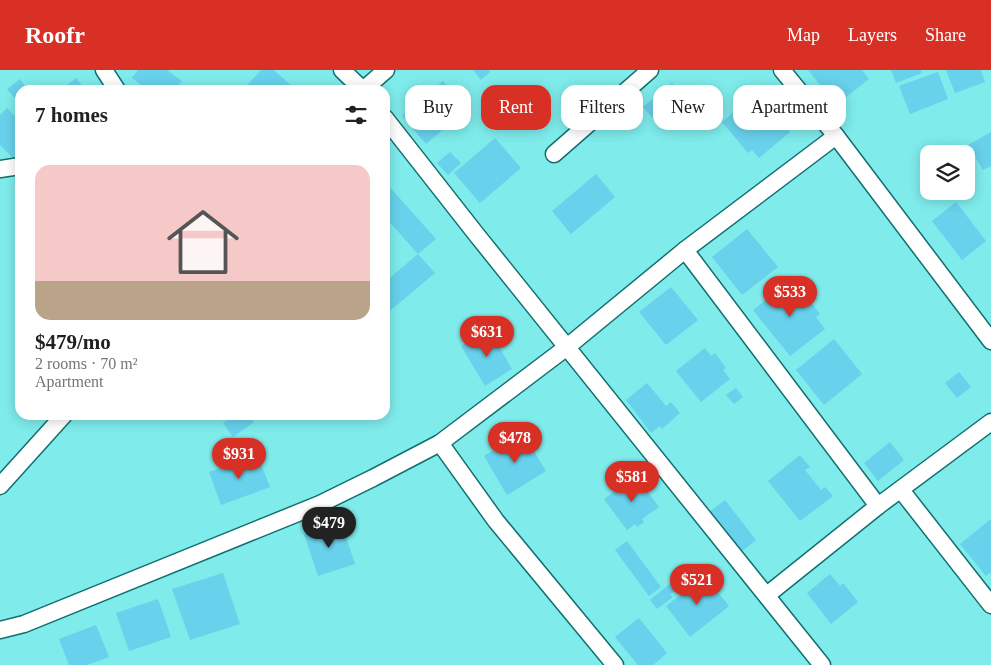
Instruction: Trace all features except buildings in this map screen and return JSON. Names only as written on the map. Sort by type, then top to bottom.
[{"type":"street","points":[[104,70],[114,85]]},
{"type":"street","points":[[342,70],[358,85]]},
{"type":"street","points":[[369,85],[386,70]]},
{"type":"street","points":[[554,154],[650,70]]},
{"type":"street","points":[[782,70],[836,136],[991,340]]},
{"type":"street","points":[[390,124],[822,665]]},
{"type":"street","points":[[0,630],[24,624],[320,504],[440,443],[567,347],[685,250],[836,136]]},
{"type":"street","points":[[0,169],[15,167]]},
{"type":"street","points":[[685,250],[878,506]]},
{"type":"street","points":[[3,479],[59,420]]},
{"type":"street","points":[[767,595],[878,506],[991,422]]},
{"type":"street","points":[[440,443],[496,521],[615,665]]},
{"type":"street","points":[[901,490],[991,604]]}]
